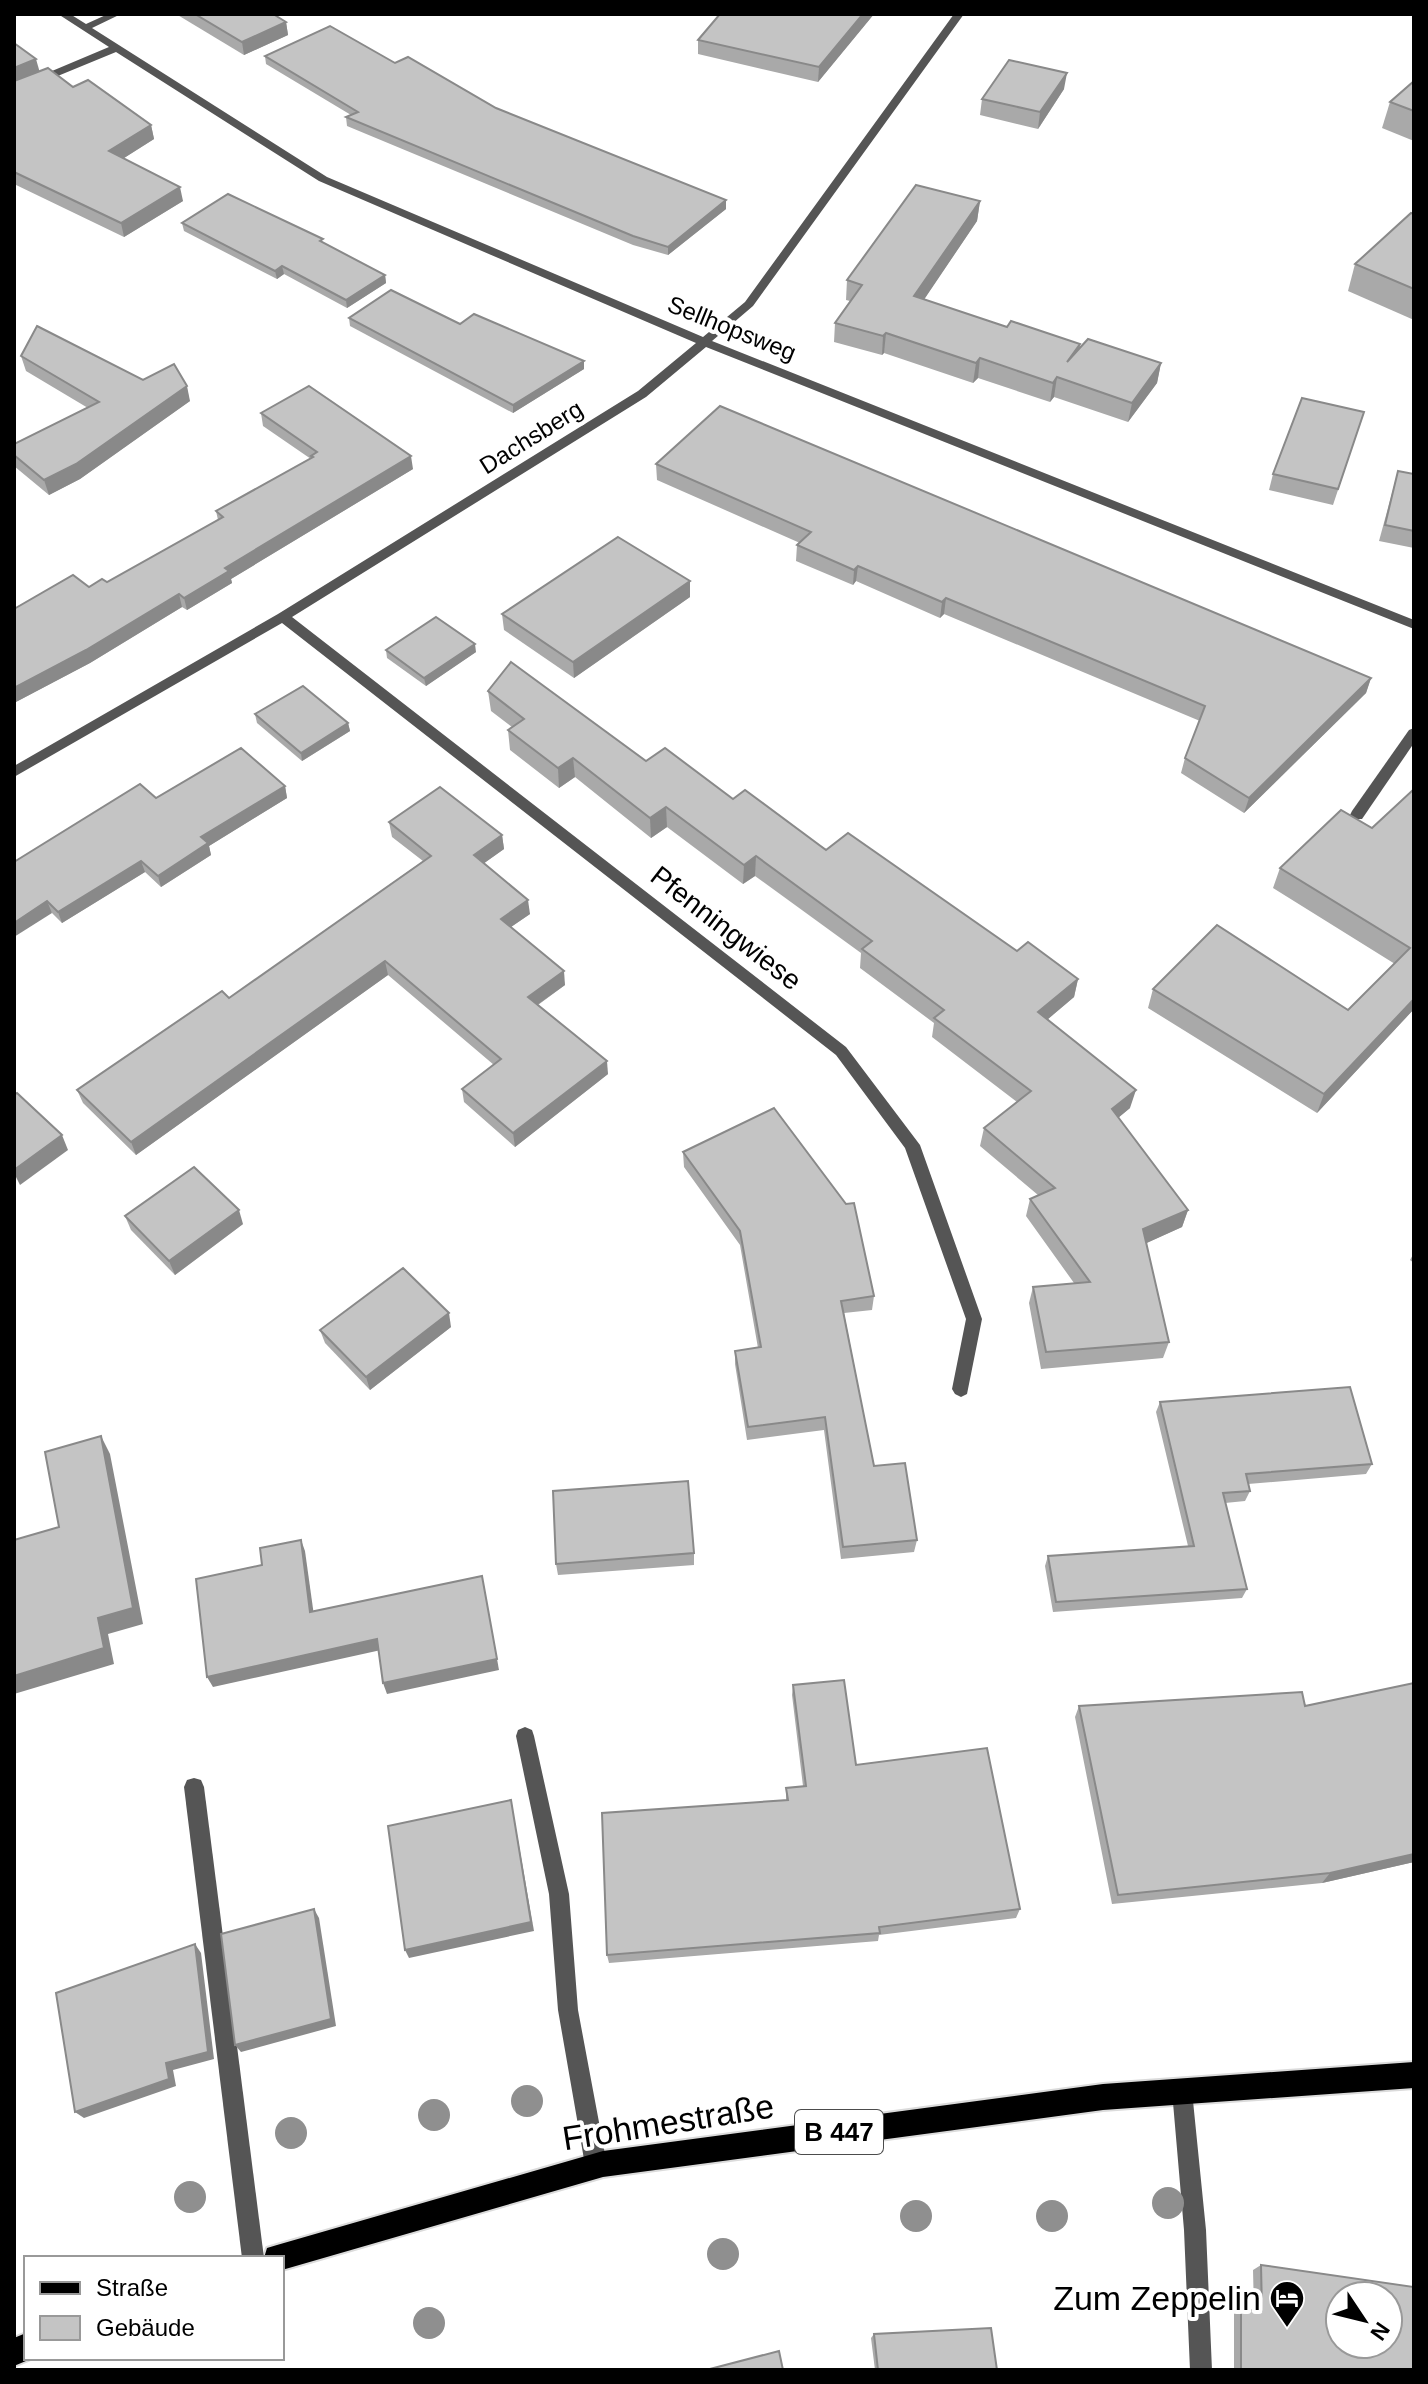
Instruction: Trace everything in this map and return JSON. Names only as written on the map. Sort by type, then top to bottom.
[{"type":"main road","name":"Frohmestraße","points":[[284,2256],[596,2165],[1103,2097],[1414,2075]]},
{"type":"street","name":"Sellhopsweg","points":[[63,14],[323,179],[707,343],[1414,625]]},
{"type":"street","points":[[85,28],[116,14]]},
{"type":"street","name":"Dachsberg","points":[[14,772],[283,617],[642,394],[707,343],[749,304],[959,14]]},
{"type":"street","points":[[14,91],[116,48]]},
{"type":"street","name":"Pfenningwiese","points":[[283,617],[841,1051],[912,1145],[974,1319],[961,1389]]},
{"type":"street","points":[[1357,815],[1414,733]]},
{"type":"street","points":[[525,1736],[559,1894],[568,2010],[596,2165]]},
{"type":"street","points":[[194,1787],[240,2130],[253,2256]]},
{"type":"street","points":[[1182,2091],[1195,2230],[1201,2370]]},
{"type":"building","points":[[195,14],[273,14],[286,22],[242,42]]},
{"type":"building","points":[[720,14],[863,14],[819,67],[698,40]]},
{"type":"building","points":[[330,26],[395,63],[408,57],[496,108],[726,200],[668,247],[633,236],[346,117],[358,112],[265,56]]},
{"type":"building","points":[[14,43],[36,59],[14,68]]},
{"type":"building","points":[[1009,60],[1067,73],[1040,112],[982,99]]},
{"type":"building","points":[[48,68],[73,87],[88,80],[151,125],[109,151],[180,187],[121,223],[14,172],[14,81]]},
{"type":"building","points":[[1414,81],[1414,111],[1390,102]]},
{"type":"building","points":[[916,185],[980,201],[914,296],[1007,327],[1011,321],[1080,344],[1067,362],[1088,339],[1161,363],[1132,403],[1057,377],[1053,383],[980,358],[976,363],[886,333],[883,336],[835,323],[862,285],[847,280]]},
{"type":"building","points":[[228,194],[323,239],[320,241],[385,275],[346,300],[282,266],[275,271],[182,223]]},
{"type":"building","points":[[1411,213],[1414,214],[1414,289],[1355,264]]},
{"type":"building","points":[[391,290],[460,324],[474,314],[584,361],[513,405],[349,318]]},
{"type":"building","points":[[37,326],[143,380],[174,364],[187,386],[76,464],[44,480],[14,455],[14,444],[99,402],[21,356]]},
{"type":"building","points":[[309,386],[411,456],[225,568],[229,571],[184,598],[179,594],[86,650],[14,688],[14,609],[73,575],[89,587],[102,579],[107,582],[223,517],[216,511],[313,457],[317,452],[261,413]]},
{"type":"building","points":[[1302,398],[1364,412],[1338,489],[1273,474]]},
{"type":"building","points":[[720,406],[1371,678],[1249,798],[1185,758],[1205,706],[946,598],[942,602],[858,566],[854,570],[797,545],[811,532],[656,464]]},
{"type":"building","points":[[1398,471],[1414,474],[1414,531],[1385,525]]},
{"type":"building","points":[[618,537],[690,581],[573,662],[502,614]]},
{"type":"building","points":[[436,617],[475,644],[424,678],[386,650]]},
{"type":"building","points":[[511,662],[646,761],[665,748],[733,799],[745,790],[826,850],[848,833],[1017,951],[1028,942],[1078,979],[1038,1012],[1136,1090],[1112,1109],[1188,1210],[1143,1229],[1169,1342],[1046,1352],[1033,1287],[1090,1282],[1030,1199],[1055,1188],[984,1128],[1031,1091],[934,1018],[944,1010],[862,949],[872,941],[756,856],[744,865],[666,807],[650,818],[573,758],[558,768],[508,730],[524,719],[488,691]]},
{"type":"building","points":[[303,686],[348,723],[301,753],[255,714]]},
{"type":"building","points":[[241,748],[285,786],[201,837],[208,843],[158,876],[141,861],[58,912],[47,901],[14,923],[14,862],[140,784],[156,798]]},
{"type":"building","points":[[440,787],[502,835],[474,855],[528,900],[501,919],[564,971],[528,997],[607,1061],[513,1133],[462,1089],[501,1059],[385,961],[131,1142],[77,1090],[222,991],[229,998],[431,856],[389,822]]},
{"type":"building","points":[[1414,789],[1414,999],[1324,1094],[1153,989],[1217,925],[1348,1010],[1410,948],[1280,868],[1341,810],[1372,828]]},
{"type":"building","points":[[17,1093],[62,1135],[14,1170],[14,1095]]},
{"type":"building","points":[[774,1108],[846,1204],[854,1203],[874,1296],[841,1301],[874,1466],[905,1463],[917,1540],[843,1547],[825,1417],[748,1427],[735,1351],[761,1347],[740,1231],[683,1152]]},
{"type":"building","points":[[194,1167],[239,1210],[169,1261],[125,1216]]},
{"type":"building","points":[[403,1268],[449,1313],[366,1377],[320,1330]]},
{"type":"building","points":[[1350,1387],[1372,1464],[1246,1474],[1250,1491],[1223,1493],[1247,1589],[1056,1602],[1048,1556],[1194,1546],[1160,1402]]},
{"type":"building","points":[[101,1436],[133,1608],[98,1618],[104,1648],[14,1676],[14,1540],[59,1527],[45,1452]]},
{"type":"building","points":[[688,1481],[694,1553],[556,1564],[553,1491]]},
{"type":"building","points":[[301,1540],[310,1612],[482,1576],[497,1659],[383,1683],[377,1639],[207,1677],[196,1579],[262,1565],[260,1548]]},
{"type":"building","points":[[844,1680],[856,1765],[987,1748],[1020,1909],[879,1927],[880,1933],[607,1955],[602,1813],[788,1800],[786,1788],[806,1786],[793,1685]]},
{"type":"building","points":[[1414,1683],[1414,1854],[1330,1873],[1118,1895],[1079,1706],[1302,1692],[1305,1706]]},
{"type":"building","points":[[511,1800],[531,1922],[405,1950],[388,1826]]},
{"type":"building","points":[[314,1909],[331,2019],[235,2045],[221,1934]]},
{"type":"building","points":[[195,1944],[208,2052],[166,2063],[169,2079],[75,2112],[56,1993]]},
{"type":"building","name":"Zum Zeppelin","points":[[1261,2265],[1365,2280],[1324,2280],[1324,2360],[1404,2360],[1404,2286],[1414,2287],[1414,2370],[1241,2370],[1241,2309],[1262,2311]]},
{"type":"building","points":[[991,2328],[997,2370],[878,2370],[874,2334]]},
{"type":"building","points":[[779,2351],[783,2370],[706,2370]]},
{"type":"place","name":"Zum Zeppelin","points":[[1287,2329]]}]
